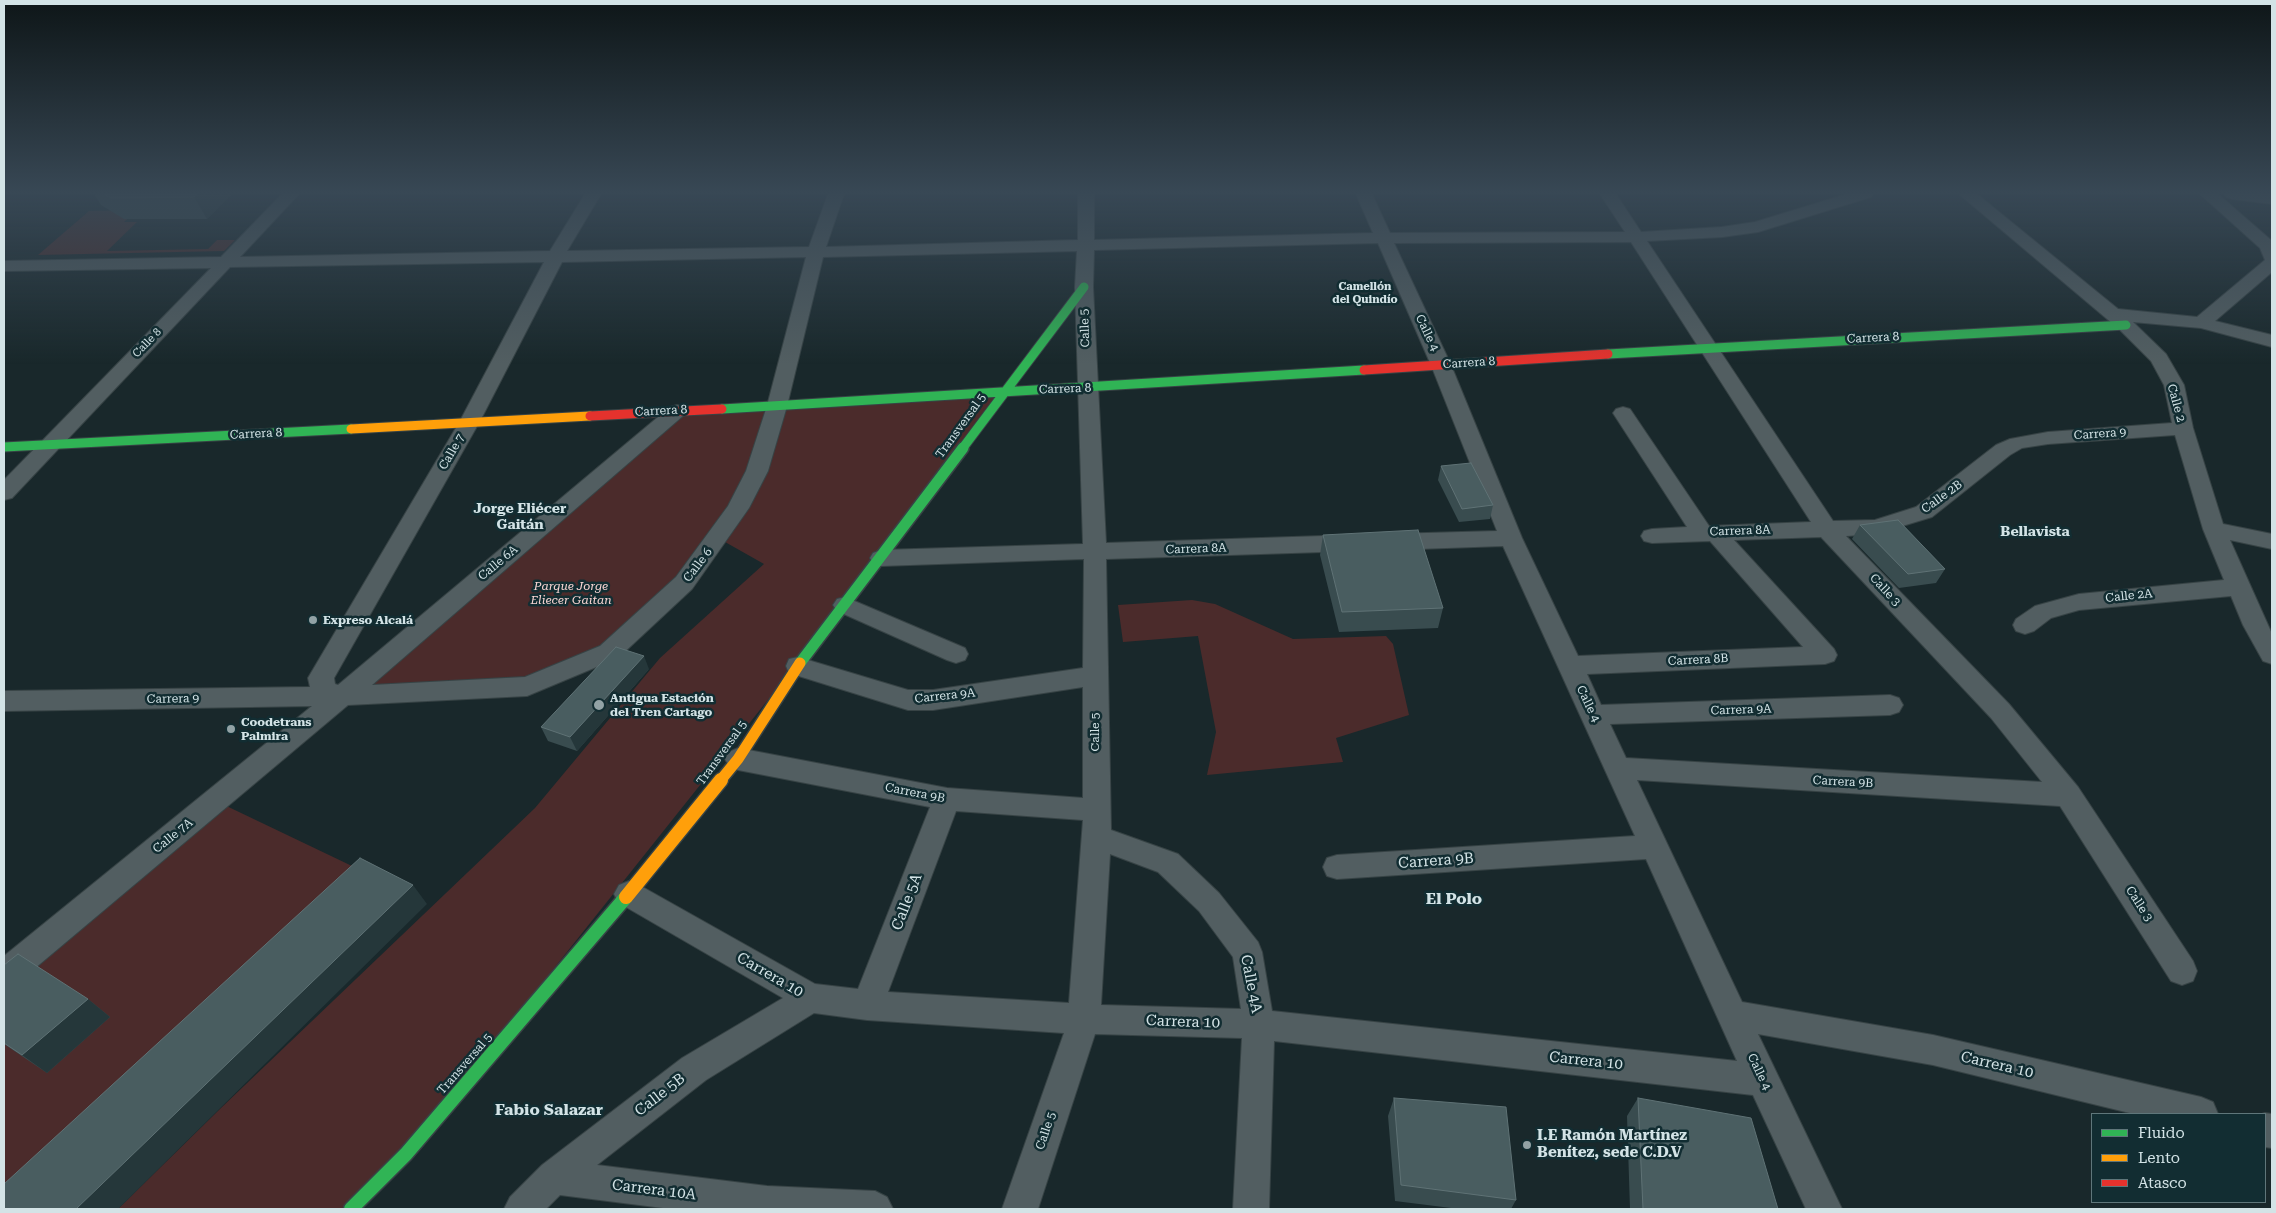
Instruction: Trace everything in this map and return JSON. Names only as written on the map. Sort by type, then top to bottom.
[{"type":"street","name":"Calle 8","points":[[4,493],[236,251]]},
{"type":"street","name":"Calle 7","points":[[342,696],[323,691],[320,678],[470,421],[559,251]]},
{"type":"street","points":[[4,266],[870,251]]},
{"type":"street","name":"Calle 5","points":[[1020,1209],[1084,1019],[1096,823],[1096,553],[1087,388],[1084,288],[1086,251]]},
{"type":"street","name":"Calle 4","points":[[1390,251],[1442,365],[1511,538],[1824,1209]]},
{"type":"street","name":"Calle 3","points":[[1644,251],[1828,529],[2000,711],[2068,795],[2182,971]]},
{"type":"street","name":"Calle 2","points":[[2036,251],[2120,319],[2159,358],[2174,385],[2183,428],[2214,529],[2239,587],[2264,627],[2272,655]]},
{"type":"street","name":"Calle 6","points":[[342,696],[527,686],[609,652],[684,583],[734,515],[757,471],[816,252]]},
{"type":"street","points":[[2201,323],[2272,264]]},
{"type":"street","name":"Transversal 5","points":[[350,1209],[406,1154],[629,894],[738,759],[798,666],[881,558],[1004,391],[1084,288]]},
{"type":"street","name":"Carrera 8","points":[[4,447],[776,406],[1004,391],[1087,388],[2120,319],[2201,323],[2272,341]]},
{"type":"street","name":"Calle 6A","points":[[342,696],[678,411]]},
{"type":"street","points":[[1623,413],[1708,532]]},
{"type":"street","name":"Carrera 9","points":[[2017,443],[2048,438],[2183,428]]},
{"type":"street","name":"Calle 2B","points":[[1828,529],[1876,527],[1924,512],[2003,450],[2017,443]]},
{"type":"street","name":"Carrera 8A","points":[[1652,536],[1708,532],[1828,529]]},
{"type":"street","points":[[2214,529],[2272,541]]},
{"type":"street","name":"Carrera 8B","points":[[1570,666],[1825,655],[1708,532]]},
{"type":"street","name":"Carrera 8A","points":[[881,558],[1096,553],[1511,538]]},
{"type":"street","name":"Calle 2A","points":[[2025,625],[2043,612],[2079,602],[2239,587]]},
{"type":"street","points":[[845,605],[956,654]]},
{"type":"street","name":"Carrera 9A","points":[[798,666],[908,700],[933,700],[1096,676]]},
{"type":"street","name":"Carrera 9","points":[[4,701],[342,696]]},
{"type":"street","name":"Calle 7A","points":[[4,975],[342,696]]},
{"type":"street","name":"Carrera 9A","points":[[1593,715],[1890,704]]},
{"type":"street","name":"Carrera 9B","points":[[738,759],[947,799],[1096,823]]},
{"type":"street","name":"Carrera 9B","points":[[1618,768],[2068,795]]},
{"type":"street","name":"Calle 5A","points":[[867,1004],[947,799]]},
{"type":"street","name":"Calle 4A","points":[[1096,823],[1168,863],[1210,902],[1247,952],[1259,1024],[1251,1209]]},
{"type":"street","name":"Carrera 9B","points":[[1337,867],[1654,847]]},
{"type":"street","name":"Carrera 10","points":[[629,894],[811,998],[867,1004],[1084,1019],[1259,1024],[1763,1080]]},
{"type":"street","name":"Calle 5B","points":[[522,1209],[554,1177],[694,1069],[811,998]]},
{"type":"street","name":"Carrera 10","points":[[1732,1015],[1933,1050],[2197,1113]]},
{"type":"street","name":"Carrera 10A","points":[[554,1177],[766,1207],[874,1209]]},
{"type":"green space","points":[[43,251],[224,251],[224,251],[38,255]]},
{"type":"green space","name":"Parque Jorge Eliecer Gaitan","points":[[1001,395],[881,558],[406,1154],[351,1209],[118,1209],[535,808],[660,658],[764,564],[718,538],[609,652],[527,686],[342,696],[677,411]]},
{"type":"green space","points":[[1192,600],[1215,604],[1293,639],[1386,636],[1393,644],[1409,715],[1336,738],[1343,762],[1207,775],[1216,732],[1198,636],[1123,642],[1118,605]]},
{"type":"green space","points":[[216,801],[375,877],[4,1209],[4,982]]},
{"type":"building","points":[[1471,463],[1493,505],[1462,509],[1441,466]]},
{"type":"building","points":[[1898,520],[1945,569],[1908,574],[1860,525]]},
{"type":"building","points":[[1418,530],[1443,608],[1342,612],[1323,535]]},
{"type":"building","points":[[616,647],[644,656],[570,737],[541,727]]},
{"type":"building","points":[[360,858],[413,885],[76,1209],[4,1209],[4,1184]]},
{"type":"building","points":[[18,954],[88,999],[22,1055],[4,1043],[4,965]]},
{"type":"building","points":[[1394,1098],[1506,1107],[1516,1200],[1401,1185]]},
{"type":"building","points":[[1638,1098],[1751,1118],[1778,1209],[1643,1209]]},
{"type":"traffic: fast","points":[[800,663],[1084,287]]},
{"type":"traffic: fast","points":[[1608,354],[2126,325]]},
{"type":"traffic: fast","points":[[722,409],[1364,370]]},
{"type":"traffic: fast","points":[[4,447],[351,429]]},
{"type":"traffic: fast","points":[[351,1209],[406,1154],[626,897]]},
{"type":"traffic: slow","points":[[351,429],[590,416]]},
{"type":"traffic: slow","points":[[626,897],[738,759],[800,663]]},
{"type":"traffic: jam","points":[[1364,370],[1608,354]]},
{"type":"traffic: jam","points":[[590,416],[722,409]]},
{"type":"place","name":"Expreso Alcalá","points":[[313,620]]},
{"type":"place","name":"Antigua Estación del Tren Cartago","points":[[599,705]]},
{"type":"place","name":"Coodetrans Palmira","points":[[231,729]]},
{"type":"place","name":"I.E Ramón Martínez Benítez, sede C.D.V","points":[[1527,1145]]},
{"type":"district","name":"Camellón del Quindío","points":[[1365,293]]},
{"type":"district","name":"Jorge Eliécer Gaitán","points":[[520,518]]},
{"type":"district","name":"Bellavista","points":[[2035,532]]},
{"type":"district","name":"El Polo","points":[[1454,899]]},
{"type":"district","name":"Fabio Salazar","points":[[549,1110]]}]
